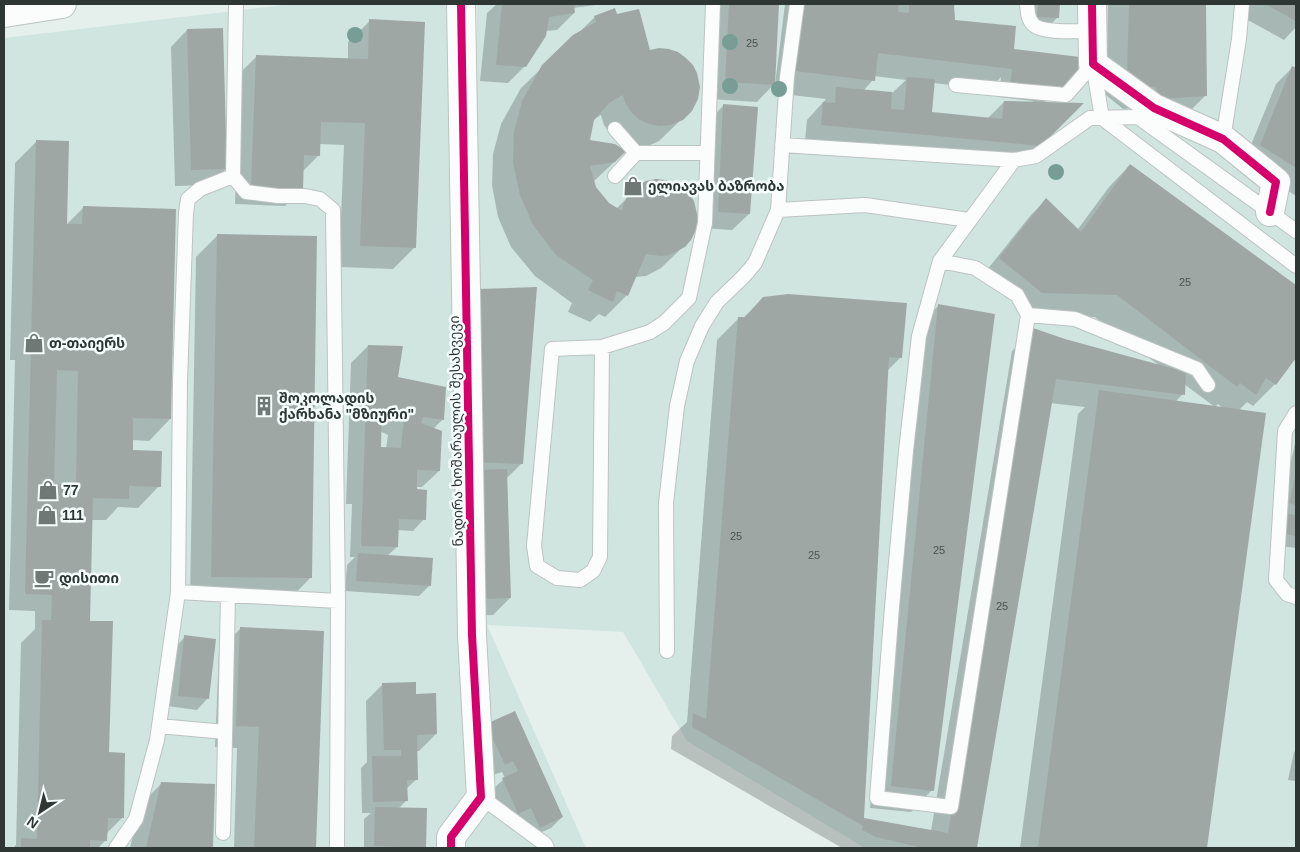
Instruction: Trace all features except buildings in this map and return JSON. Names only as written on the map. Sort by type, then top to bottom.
[{"type":"street","points":[[4,13],[62,4]]},
{"type":"street","name":"ნადირა ხოშარაულის შესახვევი","points":[[461,4],[472,635],[481,797]]},
{"type":"street","points":[[1092,4],[1093,64],[1154,108],[1224,139],[1276,182],[1270,212]]},
{"type":"street","points":[[451,848],[451,837],[481,797]]},
{"type":"lane","points":[[236,4],[233,176],[246,192],[278,196],[304,196],[320,200],[334,210],[338,601],[337,848]]},
{"type":"lane","points":[[602,347],[600,557],[593,571],[580,580],[556,578],[537,566],[534,546],[552,349],[602,347],[650,332],[664,323],[689,298],[705,223],[713,4]]},
{"type":"lane","points":[[667,651],[666,503],[677,406],[687,361],[702,326],[717,302],[755,263],[778,210],[787,77],[797,4]]},
{"type":"lane","points":[[1027,4],[1028,14],[1034,26],[1043,29],[1093,31]]},
{"type":"lane","points":[[1224,139],[1242,4]]},
{"type":"lane","points":[[956,85],[1066,95],[1093,64]]},
{"type":"lane","points":[[1093,64],[1102,118],[1296,266]]},
{"type":"lane","points":[[782,146],[1014,160],[1036,156],[1090,118],[1138,117],[1296,230]]},
{"type":"lane","points":[[615,129],[636,153]]},
{"type":"lane","points":[[615,176],[636,153],[707,153]]},
{"type":"lane","points":[[940,261],[975,268],[1018,295],[1028,315],[951,807],[877,798],[906,451],[919,336],[940,261],[1014,160]]},
{"type":"lane","points":[[116,848],[136,819],[157,740],[178,592],[180,381],[188,199],[200,189],[233,176]]},
{"type":"lane","points":[[778,210],[865,205],[969,220]]},
{"type":"lane","points":[[1028,315],[1075,319],[1197,369],[1208,385]]},
{"type":"lane","points":[[1296,413],[1285,431],[1276,580],[1286,594],[1296,597]]},
{"type":"lane","points":[[178,592],[338,601]]},
{"type":"lane","points":[[223,832],[228,595]]},
{"type":"lane","points":[[159,726],[225,732]]},
{"type":"lane","points":[[481,797],[545,844],[547,848]]},
{"type":"shaded area","points":[[292,4],[446,4],[453,284],[474,285],[477,4],[1296,4],[1296,848],[865,848],[687,741],[623,632],[487,625],[586,848],[4,848],[4,38]]},
{"type":"cycle path","points":[[451,848],[451,837],[481,797],[472,635],[461,4]]},
{"type":"cycle path","points":[[1092,4],[1093,64],[1154,108],[1223,139],[1276,182],[1270,212]]},
{"type":"place","name":"ელიავას ბაზრობა","points":[[633,186]]},
{"type":"place","name":"თ-თაიერს","points":[[34,343]]},
{"type":"place","name":"შოკოლადის ქარხანა \"მზიური\"","points":[[264,406]]},
{"type":"place","name":"77","points":[[48,490]]},
{"type":"place","name":"111","points":[[47,515]]},
{"type":"place","name":"დისითი","points":[[44,578]]}]
